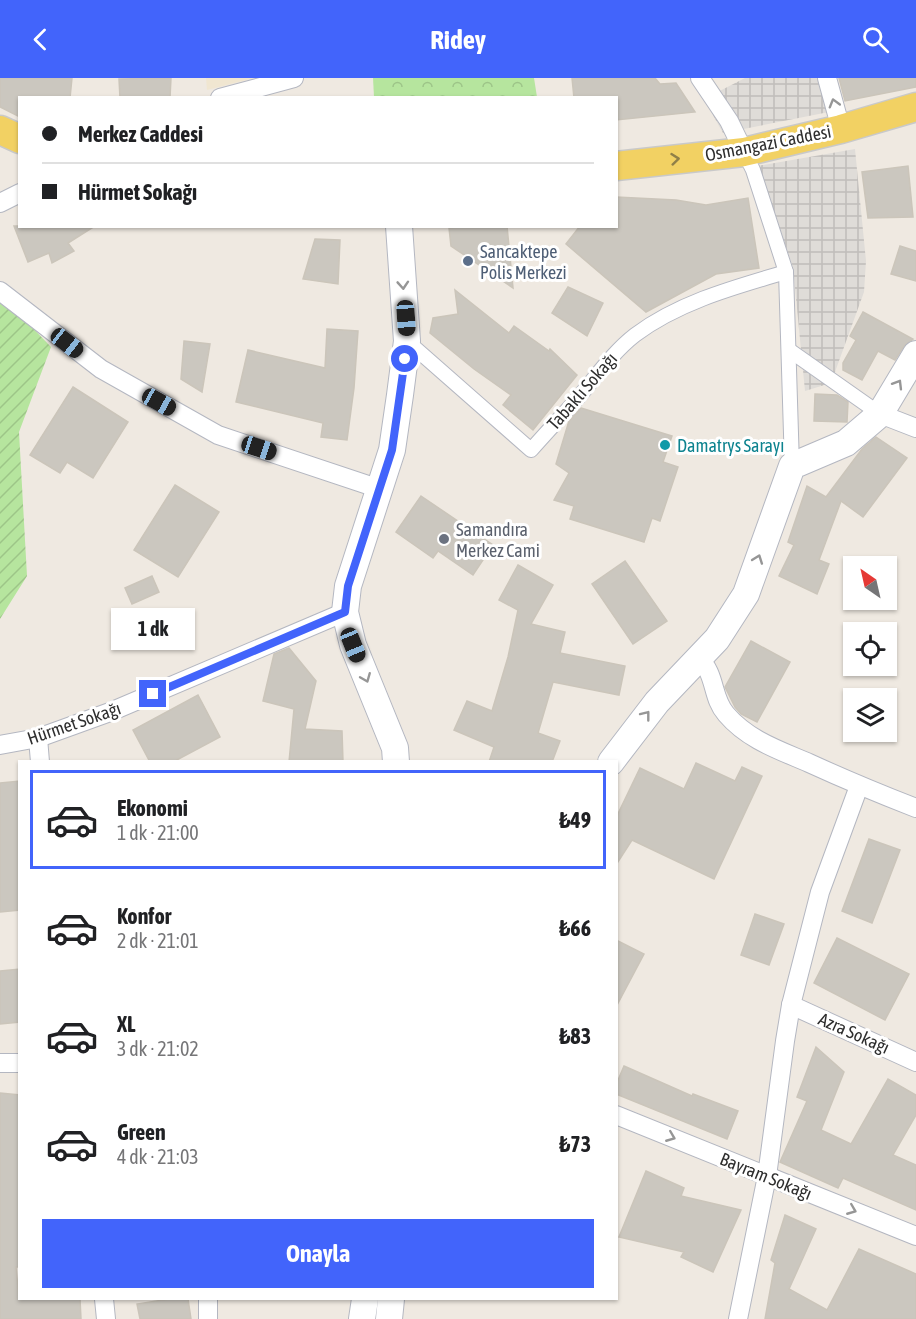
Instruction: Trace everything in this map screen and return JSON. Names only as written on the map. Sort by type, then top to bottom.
[{"type":"main road","name":"Osmangazi Caddesi","points":[[618,166],[744,152],[841,129],[915,106]]},
{"type":"main road","points":[[0,130],[18,138]]},
{"type":"main road","points":[[396,760],[395,748],[353,645],[345,612],[348,586],[392,450],[407,341],[399,228]]},
{"type":"main road","points":[[613,760],[657,702],[717,639],[746,594],[792,466],[846,443],[880,414],[916,354]]},
{"type":"main road","points":[[362,1319],[365,1300]]},
{"type":"main road","points":[[389,1319],[391,1300]]},
{"type":"street","points":[[227,96],[294,78]]},
{"type":"street","points":[[700,78],[729,121],[753,170],[786,272],[792,466]]},
{"type":"street","points":[[827,78],[841,129]]},
{"type":"street","points":[[0,203],[18,194]]},
{"type":"street","name":"Tabaklı Sokağı","points":[[407,341],[531,450],[577,399],[604,364],[636,334],[663,318],[724,290],[786,272]]},
{"type":"street","points":[[0,291],[101,369],[218,435],[380,489]]},
{"type":"street","points":[[789,350],[880,414],[916,429]]},
{"type":"street","name":"Hürmet Sokağı","points":[[0,744],[38,738],[110,712],[345,612]]},
{"type":"street","points":[[698,657],[711,674],[717,702],[744,731],[762,743],[859,786],[916,808]]},
{"type":"street","points":[[38,738],[40,760]]},
{"type":"street","points":[[738,1319],[767,1176],[784,1041],[791,1005],[820,892],[859,786]]},
{"type":"street","name":"Azra Sokağı","points":[[791,1005],[916,1062]]},
{"type":"street","points":[[0,1063],[18,1063]]},
{"type":"street","name":"Bayram Sokağı","points":[[618,1116],[916,1236]]},
{"type":"street","points":[[104,1300],[106,1319]]},
{"type":"street","points":[[208,1300],[208,1319]]},
{"type":"shaded area","points":[[206,78],[254,78],[207,90]]},
{"type":"shaded area","points":[[745,78],[820,78],[829,112],[723,133],[704,99]]},
{"type":"shaded area","points":[[855,149],[866,261],[864,292],[831,383],[805,391],[793,267],[757,166]]},
{"type":"green space","points":[[373,78],[534,78],[537,96],[374,96]]},
{"type":"green space","points":[[0,294],[51,347],[19,432],[27,576],[0,619]]},
{"type":"building","points":[[0,78],[72,78],[70,96],[18,96],[18,116],[0,107]]},
{"type":"building","points":[[171,78],[170,96],[120,96],[119,79]]},
{"type":"building","points":[[572,78],[655,78],[660,84],[676,83],[695,112],[618,120],[618,96],[574,96]]},
{"type":"building","points":[[839,78],[916,78],[916,87],[845,101]]},
{"type":"building","points":[[908,166],[913,217],[868,218],[862,172]]},
{"type":"building","points":[[618,197],[676,200],[706,205],[748,198],[759,268],[716,274],[646,312],[566,244],[578,228],[618,228]]},
{"type":"building","points":[[14,226],[18,228],[92,228],[68,243],[74,251],[52,263],[49,253],[28,262]]},
{"type":"building","points":[[449,228],[507,228],[513,288],[451,246]]},
{"type":"building","points":[[315,239],[340,240],[338,284],[303,279]]},
{"type":"building","points":[[900,246],[916,251],[916,281],[891,274]]},
{"type":"building","points":[[568,287],[603,303],[587,336],[552,313]]},
{"type":"building","points":[[455,290],[509,333],[514,326],[549,351],[550,349],[577,375],[533,430],[503,405],[511,395],[474,369],[430,333],[433,318],[458,314]]},
{"type":"building","points":[[863,312],[913,339],[904,346],[895,360],[878,351],[862,380],[843,370],[843,363],[856,340],[850,336]]},
{"type":"building","points":[[327,329],[358,331],[347,440],[321,437],[323,423],[236,402],[248,350],[325,368]]},
{"type":"building","points":[[184,341],[210,344],[202,392],[181,379]]},
{"type":"building","points":[[73,387],[128,422],[93,478],[67,462],[60,473],[30,455]]},
{"type":"building","points":[[815,394],[837,395],[848,402],[847,422],[814,421]]},
{"type":"building","points":[[581,408],[672,436],[663,462],[678,467],[660,521],[652,518],[644,542],[570,519],[574,506],[554,500],[569,473],[556,464],[569,421]]},
{"type":"building","points":[[876,437],[907,458],[863,517],[841,501],[819,560],[829,564],[817,594],[779,576],[794,545],[788,542],[807,486],[826,497],[862,449]]},
{"type":"building","points":[[175,485],[219,512],[178,577],[134,550]]},
{"type":"building","name":"Samandıra Merkez Cami","points":[[421,496],[493,545],[473,575],[438,551],[433,558],[396,532]]},
{"type":"building","points":[[625,561],[667,621],[633,644],[592,584]]},
{"type":"building","points":[[518,565],[553,585],[531,624],[565,632],[560,653],[625,666],[619,695],[553,682],[538,733],[560,741],[553,760],[490,760],[494,747],[454,730],[467,701],[492,711],[508,657],[518,610],[499,600]]},
{"type":"building","points":[[152,576],[159,592],[132,604],[125,588]]},
{"type":"building","points":[[751,641],[790,662],[757,722],[741,714],[725,687]]},
{"type":"building","points":[[289,648],[316,681],[305,729],[342,731],[343,760],[289,760],[294,709],[263,701],[274,654]]},
{"type":"building","points":[[198,695],[220,737],[177,760],[149,760],[133,730]]},
{"type":"building","points":[[696,763],[735,781],[742,767],[762,776],[714,879],[632,840],[618,862],[618,814],[640,768],[684,789]]},
{"type":"building","points":[[18,781],[18,910],[0,912],[0,783]]},
{"type":"building","points":[[869,839],[900,850],[872,923],[842,911]]},
{"type":"building","points":[[755,914],[784,924],[769,965],[741,955]]},
{"type":"building","points":[[837,938],[909,974],[885,1020],[814,983]]},
{"type":"building","points":[[618,941],[644,954],[618,1003]]},
{"type":"building","points":[[18,969],[18,1022],[0,1024],[0,971]]},
{"type":"building","points":[[816,1047],[844,1072],[821,1130],[851,1144],[888,1079],[916,1095],[916,1115],[893,1155],[916,1165],[916,1210],[843,1178],[838,1188],[780,1162],[807,1101],[797,1097]]},
{"type":"building","points":[[624,1066],[692,1096],[693,1094],[738,1111],[727,1139],[618,1095],[618,1080]]},
{"type":"building","points":[[0,1093],[18,1095],[18,1267],[16,1267],[18,1300],[80,1300],[81,1319],[0,1319]]},
{"type":"building","points":[[646,1171],[684,1188],[681,1196],[741,1210],[713,1272],[681,1257],[684,1252],[619,1237]]},
{"type":"building","points":[[785,1215],[816,1229],[789,1289],[827,1310],[859,1249],[916,1274],[916,1319],[765,1319],[775,1263],[771,1260]]},
{"type":"building","points":[[163,1300],[188,1300],[191,1319],[140,1319],[137,1304]]},
{"type":"place","name":"Sancaktepe Polis Merkezi","points":[[468,261]]},
{"type":"place","name":"Damatrys Sarayı","points":[[665,445]]},
{"type":"place","name":"Samandıra Merkez Cami","points":[[444,539]]},
{"type":"route","points":[[153,694],[345,612],[348,586],[392,450],[405,359]]}]
